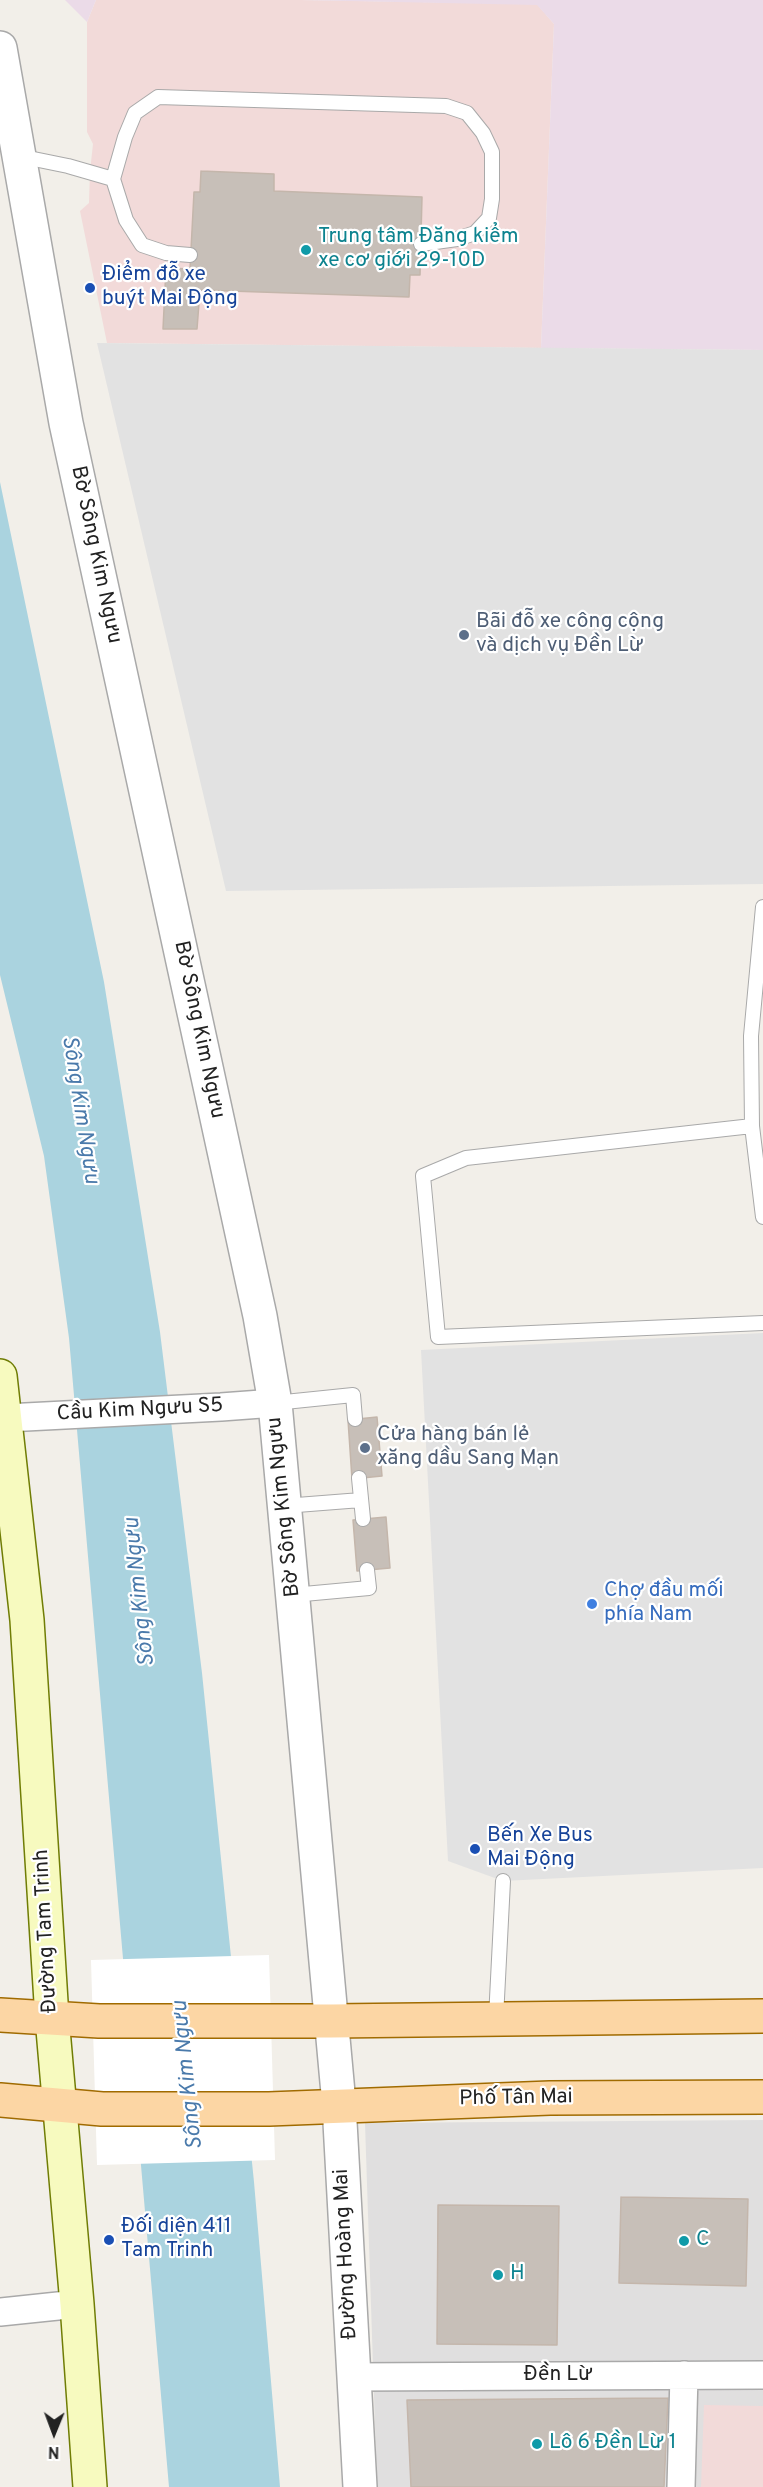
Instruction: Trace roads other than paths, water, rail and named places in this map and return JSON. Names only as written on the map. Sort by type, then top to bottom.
[{"type":"main road","name":"Đường Tam Trinh","points":[[0,1376],[27,1620],[52,2018],[77,2304],[90,2487]]},
{"type":"main road","points":[[0,2015],[99,2021],[763,2016]]},
{"type":"main road","name":"Phố Tân Mai","points":[[59,2104],[102,2109],[269,2109],[339,2104],[550,2098],[763,2097]]},
{"type":"main road","points":[[0,2100],[59,2104]]},
{"type":"street","name":"Bờ Sông Kim Ngưu","points":[[0,48],[66,423],[258,1304],[275,1402],[332,2021]]},
{"type":"street","name":"Cầu Kim Ngưu S5","points":[[6,1418],[275,1402]]},
{"type":"street","name":"Đường Hoàng Mai","points":[[332,2021],[347,2236],[360,2487]]},
{"type":"street","points":[[0,2312],[77,2304]]},
{"type":"street","points":[[681,2487],[684,2375]]},
{"type":"street","name":"Đền Lừ","points":[[353,2378],[763,2375]]},
{"type":"street","points":[[353,2487],[360,2487]]},
{"type":"lane","points":[[190,255],[166,253],[142,245],[126,220],[113,179],[125,137],[135,113],[158,97],[446,106],[467,113],[483,134],[492,152],[492,199],[489,218],[474,233],[457,239],[421,244]]},
{"type":"lane","points":[[19,156],[68,166],[113,179]]},
{"type":"lane","points":[[763,907],[751,1036],[752,1126],[763,1217]]},
{"type":"lane","points":[[752,1126],[466,1158],[423,1176],[438,1337],[763,1323]]},
{"type":"lane","points":[[275,1402],[353,1395],[355,1419]]},
{"type":"lane","points":[[360,1478],[363,1519]]},
{"type":"lane","points":[[284,1506],[361,1500]]},
{"type":"lane","points":[[293,1595],[369,1588],[367,1570]]},
{"type":"lane","points":[[496,2018],[503,1881]]},
{"type":"water","name":"Sông Kim Ngưu","points":[[0,482],[104,982],[160,1332],[202,1673],[254,2182],[280,2487],[169,2487],[69,1338],[44,1156],[0,975]]},
{"type":"place","name":"Trung tâm Đăng kiểm xe cơ giới 29-10D","points":[[306,250]]},
{"type":"place","name":"Điểm đỗ xe buýt Mai Động","points":[[90,288]]},
{"type":"place","name":"Bãi đỗ xe công cộng và dịch vụ Đền Lừ","points":[[464,635]]},
{"type":"place","name":"Cửa hàng bán lẻ xăng dầu Sang Mạn","points":[[365,1448]]},
{"type":"place","name":"Chợ đầu mối phía Nam","points":[[592,1604]]},
{"type":"place","name":"Bến Xe Bus Mai Động","points":[[475,1849]]},
{"type":"place","name":"Đối diện 411 Tam Trinh","points":[[109,2240]]},
{"type":"place","name":"C","points":[[684,2241]]},
{"type":"place","name":"H","points":[[498,2275]]},
{"type":"place","name":"Lô 6 Đền Lừ 1","points":[[537,2444]]}]
